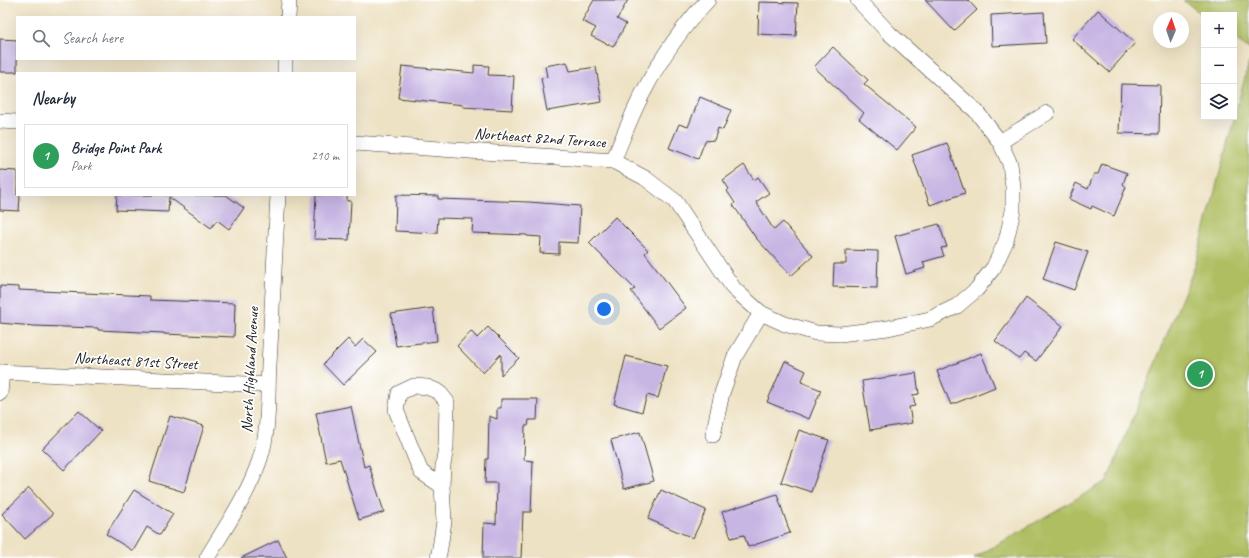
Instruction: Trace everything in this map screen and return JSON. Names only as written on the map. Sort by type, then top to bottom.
[{"type":"street","points":[[288,16],[289,0]]},
{"type":"street","points":[[613,161],[643,92],[660,62],[681,32],[708,0]]},
{"type":"street","name":"Northeast 82nd Terrace","points":[[356,143],[613,161],[645,178],[675,201],[734,289],[761,313],[785,324],[816,333],[840,334],[888,328],[930,319],[957,306],[977,289],[994,268],[1006,241],[1013,211],[1013,187],[1010,164],[1000,142],[976,112],[889,32],[858,0]]},
{"type":"street","points":[[284,72],[285,60]]},
{"type":"street","points":[[1000,142],[1047,113]]},
{"type":"street","points":[[0,121],[16,122]]},
{"type":"street","name":"North Highland Avenue","points":[[207,558],[246,492],[258,463],[264,440],[267,422],[278,196]]},
{"type":"street","points":[[714,435],[722,393],[735,356],[761,313]]},
{"type":"street","name":"Northeast 81st Street","points":[[0,393],[1,372],[268,385]]},
{"type":"street","points":[[438,558],[444,521],[442,465],[446,447],[447,402],[439,392],[427,387],[414,386],[399,393],[396,410],[421,472],[442,486]]},
{"type":"green space","points":[[1183,0],[1249,0],[1249,49],[1237,40],[1237,12],[1201,12],[1201,14]]},
{"type":"green space","points":[[1249,62],[1249,558],[974,558],[1107,481],[1195,266],[1234,120],[1237,120],[1237,107]]},
{"type":"building","points":[[594,0],[628,0],[617,19],[626,24],[613,47],[591,36],[596,28],[582,21]]},
{"type":"building","points":[[925,0],[968,0],[977,10],[954,31]]},
{"type":"building","points":[[759,2],[798,3],[796,36],[758,34]]},
{"type":"building","points":[[1098,10],[1135,43],[1109,72],[1072,39]]},
{"type":"building","points":[[1044,12],[1046,43],[992,46],[991,15]]},
{"type":"building","points":[[0,39],[16,40],[17,72],[0,72]]},
{"type":"building","points":[[833,47],[868,80],[864,84],[916,127],[897,150],[859,119],[864,113],[814,67]]},
{"type":"building","points":[[567,62],[570,71],[596,67],[602,102],[547,111],[541,78],[547,77],[545,66]]},
{"type":"building","points":[[474,65],[489,66],[488,75],[514,76],[512,110],[463,107],[464,105],[398,98],[402,66],[474,73]]},
{"type":"building","points":[[1121,84],[1160,85],[1159,134],[1119,133]]},
{"type":"building","points":[[700,97],[731,110],[723,130],[718,128],[714,140],[705,141],[698,159],[669,148],[679,124],[688,127]]},
{"type":"building","points":[[947,143],[965,193],[930,205],[912,155]]},
{"type":"building","points":[[1102,164],[1127,173],[1123,184],[1126,187],[1114,216],[1092,206],[1091,209],[1069,199],[1076,183],[1088,189],[1094,174],[1098,174]]},
{"type":"building","points":[[744,165],[754,180],[758,177],[769,193],[756,202],[774,230],[783,222],[813,256],[791,276],[756,238],[733,205],[735,203],[727,191],[729,189],[723,180]]},
{"type":"building","points":[[0,170],[16,171],[16,196],[20,196],[19,211],[0,210]]},
{"type":"building","points":[[396,195],[438,196],[438,199],[529,202],[580,206],[578,243],[559,242],[559,254],[540,253],[541,237],[472,233],[473,219],[438,218],[437,233],[395,231]]},
{"type":"building","points":[[117,196],[227,196],[244,208],[229,229],[217,220],[211,228],[169,197],[168,212],[116,210]]},
{"type":"building","points":[[316,196],[347,196],[347,201],[351,201],[349,240],[314,239]]},
{"type":"building","points":[[615,217],[648,250],[645,253],[686,308],[659,328],[631,291],[635,289],[589,243]]},
{"type":"building","points":[[939,224],[947,247],[941,248],[944,256],[923,262],[925,268],[906,274],[895,236]]},
{"type":"building","points":[[1056,242],[1088,252],[1074,290],[1043,279]]},
{"type":"building","points":[[846,250],[878,251],[877,288],[833,287],[834,264],[846,264]]},
{"type":"building","points":[[0,286],[19,287],[19,290],[150,296],[150,300],[235,303],[234,337],[0,323]]},
{"type":"building","points":[[1026,298],[1063,326],[1036,361],[1024,353],[1019,359],[995,341]]},
{"type":"building","points":[[433,308],[437,341],[396,346],[391,314]]},
{"type":"building","points":[[488,327],[519,358],[501,375],[501,354],[483,373],[457,346],[471,331],[477,338]]},
{"type":"building","points":[[348,339],[355,347],[363,339],[377,352],[343,385],[323,364]]},
{"type":"building","points":[[981,353],[995,387],[951,405],[937,371]]},
{"type":"building","points":[[626,356],[667,366],[658,398],[647,395],[642,412],[614,404]]},
{"type":"building","points":[[785,361],[806,371],[801,382],[821,390],[809,419],[767,402]]},
{"type":"building","points":[[916,373],[919,394],[913,395],[915,406],[909,407],[912,423],[870,430],[862,381]]},
{"type":"building","points":[[501,399],[538,399],[537,420],[529,420],[528,426],[525,426],[524,460],[533,461],[531,512],[523,512],[521,558],[483,558],[484,523],[496,524],[497,483],[485,483],[486,459],[488,459],[489,416],[497,419],[497,408],[501,408]]},
{"type":"building","points":[[351,406],[364,467],[369,465],[384,512],[359,520],[340,459],[326,462],[316,413]]},
{"type":"building","points":[[79,411],[101,431],[64,470],[42,449]]},
{"type":"building","points":[[170,416],[204,426],[184,492],[149,481]]},
{"type":"building","points":[[799,430],[829,440],[811,492],[781,482]]},
{"type":"building","points":[[640,432],[654,481],[624,489],[611,440]]},
{"type":"building","points":[[29,488],[53,514],[25,539],[2,514]]},
{"type":"building","points":[[134,490],[173,514],[160,535],[147,527],[133,551],[106,534]]},
{"type":"building","points":[[661,490],[706,510],[693,538],[648,519]]},
{"type":"building","points":[[777,494],[790,533],[748,547],[744,535],[731,538],[722,512]]},
{"type":"building","points":[[278,540],[287,558],[241,558]]},
{"type":"place","name":"Bridge Point Park","points":[[1200,374]]}]
